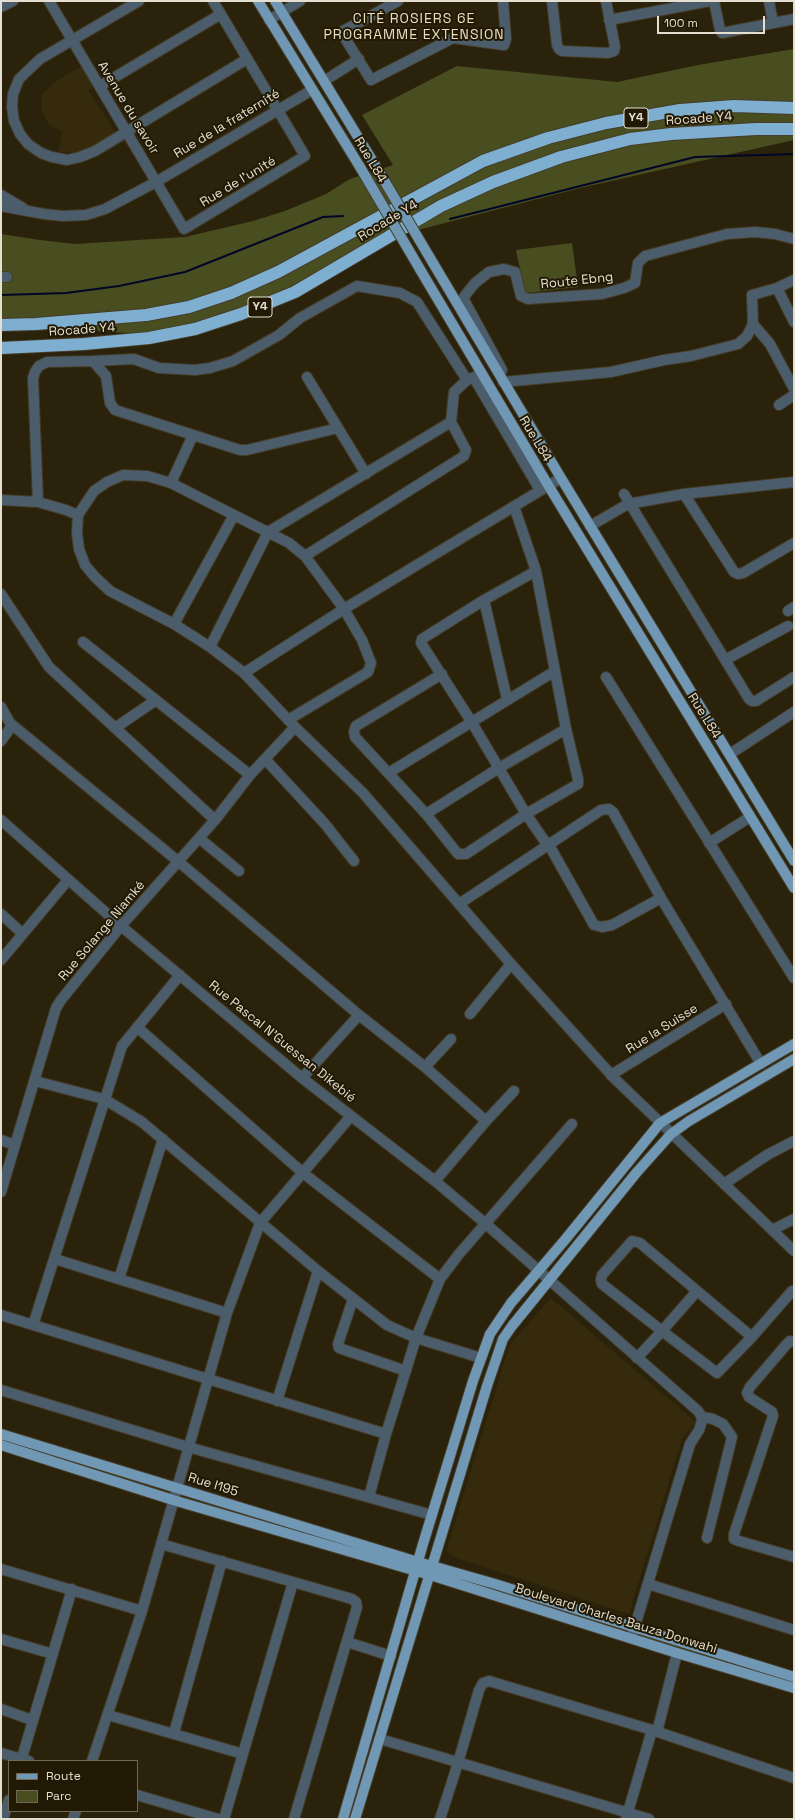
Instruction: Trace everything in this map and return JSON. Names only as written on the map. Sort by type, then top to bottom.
[{"type":"highway","name":"Rocade Y4","points":[[1,325],[36,324],[146,315],[189,307],[231,293],[278,272],[483,161],[548,138],[606,123],[680,110],[734,106],[794,108]]},
{"type":"highway","name":"Rocade Y4","points":[[1,348],[84,344],[149,338],[195,329],[241,314],[295,292],[441,206],[492,182],[560,157],[630,139],[672,134],[756,129],[794,129]]},
{"type":"main road","name":"Rue L84","points":[[258,1],[360,167],[421,271],[474,377],[705,743],[794,888]]},
{"type":"main road","name":"Rue L84","points":[[275,1],[506,381],[560,478],[794,860]]},
{"type":"main road","points":[[705,743],[718,735]]},
{"type":"main road","points":[[343,1819],[416,1566],[473,1381],[490,1334],[501,1316],[660,1124],[794,1044]]},
{"type":"main road","points":[[355,1819],[487,1386],[504,1339],[512,1326],[637,1172],[671,1134],[689,1121],[794,1059]]},
{"type":"main road","points":[[473,1381],[487,1386]]},
{"type":"main road","name":"Rue I195","points":[[1,1434],[177,1487],[416,1566]]},
{"type":"main road","name":"Rue I195","points":[[1,1445],[173,1500],[416,1566]]},
{"type":"main road","points":[[416,1566],[431,1570]]},
{"type":"main road","name":"Boulevard Charles Bauza Donwahi","points":[[431,1570],[635,1626],[794,1677]]},
{"type":"main road","name":"Boulevard Charles Bauza Donwahi","points":[[431,1570],[676,1653],[794,1688]]},
{"type":"street","points":[[2,7],[13,1]]},
{"type":"street","name":"Avenue du savoir","points":[[49,1],[184,229]]},
{"type":"street","points":[[139,1],[40,60],[19,79],[13,94],[12,107],[14,121],[20,134],[28,144],[41,153],[52,158],[67,160],[80,157],[95,151],[247,59]]},
{"type":"street","points":[[213,1],[277,109]]},
{"type":"street","points":[[269,20],[300,1]]},
{"type":"street","points":[[398,1],[343,31],[343,35],[371,80],[453,38],[504,45],[506,39],[503,1]]},
{"type":"street","points":[[552,1],[557,45],[562,51],[608,53],[614,51],[606,1]]},
{"type":"street","points":[[609,20],[662,5],[710,1]]},
{"type":"street","points":[[714,1],[720,30],[722,33],[794,19]]},
{"type":"street","points":[[769,1],[773,23]]},
{"type":"street","points":[[100,86],[220,14]]},
{"type":"street","points":[[324,81],[359,59]]},
{"type":"street","name":"Rue de la fraternité","points":[[1,206],[63,216],[86,215],[105,209],[156,182],[277,109],[312,90]]},
{"type":"street","name":"Rue de l'unité","points":[[184,229],[305,156],[277,109]]},
{"type":"street","points":[[1,195],[26,210]]},
{"type":"street","name":"Route Ebng","points":[[506,381],[463,298],[475,283],[489,272],[504,269],[515,272],[521,296],[528,299],[602,294],[624,288],[635,283],[638,263],[645,256],[727,234],[755,232],[775,234],[794,240]]},
{"type":"street","points":[[506,381],[610,372],[692,356],[738,344],[747,336],[753,324],[752,295],[777,288],[794,280]]},
{"type":"street","points":[[38,502],[33,378],[34,372],[39,366],[47,362],[134,359],[159,368],[195,370],[210,368],[233,361],[279,335],[300,318],[357,286],[400,293],[417,302],[474,377],[454,392],[451,422],[466,450],[464,456],[305,556]]},
{"type":"street","points":[[777,288],[794,322]]},
{"type":"street","points":[[753,324],[770,344],[794,389]]},
{"type":"street","points":[[93,361],[106,376],[110,403],[115,410],[240,450],[247,450],[338,428]]},
{"type":"street","points":[[306,377],[366,474]]},
{"type":"street","points":[[779,405],[794,395]]},
{"type":"street","points":[[210,647],[268,532],[451,422]]},
{"type":"street","points":[[171,483],[193,435]]},
{"type":"street","name":"Rue Solange Niamké","points":[[1,1192],[56,1008],[121,926],[215,820],[292,724],[368,672],[371,663],[362,640],[344,609],[305,556],[289,543],[171,483],[147,476],[123,476],[107,482],[94,491],[78,515]]},
{"type":"street","points":[[244,673],[344,609],[560,478]]},
{"type":"street","points":[[590,526],[626,499],[794,482]]},
{"type":"street","points":[[684,494],[734,572],[738,574],[743,573],[794,543]]},
{"type":"street","points":[[626,499],[748,699],[752,702],[756,701],[794,677]]},
{"type":"street","points":[[1,500],[38,502],[78,515],[77,533],[79,549],[84,565],[95,577],[110,591],[174,624],[210,647],[244,673],[292,724],[363,793],[511,964],[612,1075],[660,1124],[794,1251]]},
{"type":"street","points":[[442,674],[356,726],[354,731],[356,736],[390,772],[458,854],[462,855],[526,814],[574,788],[578,784],[536,570],[514,506]]},
{"type":"street","points":[[174,624],[234,515]]},
{"type":"street","points":[[536,570],[484,600],[422,639],[421,643],[471,721],[526,814],[549,845],[594,925],[602,927],[612,925],[661,898]]},
{"type":"street","points":[[1,594],[49,667],[215,820]]},
{"type":"street","points":[[484,600],[506,699]]},
{"type":"street","points":[[724,660],[788,626]]},
{"type":"street","points":[[83,642],[250,776]]},
{"type":"street","points":[[390,772],[506,699],[555,671]]},
{"type":"street","points":[[606,677],[794,978]]},
{"type":"street","points":[[115,728],[156,700]]},
{"type":"street","points":[[1,707],[10,723],[179,862],[359,1015],[425,1067],[486,1120]]},
{"type":"street","points":[[730,754],[793,715]]},
{"type":"street","points":[[1,741],[11,727],[10,723]]},
{"type":"street","points":[[426,814],[499,768],[566,729]]},
{"type":"street","points":[[265,759],[324,824],[354,861]]},
{"type":"street","points":[[459,904],[601,810],[609,809],[613,812],[661,898],[761,1064]]},
{"type":"street","points":[[709,843],[750,817]]},
{"type":"street","name":"Rue Pascal N'Guessan Dikebié","points":[[1,820],[121,926],[302,1078],[435,1181],[486,1224],[540,1270],[698,1411],[702,1417]]},
{"type":"street","points":[[199,838],[239,871]]},
{"type":"street","points":[[1,960],[68,880]]},
{"type":"street","points":[[1,914],[23,934]]},
{"type":"street","points":[[470,1014],[511,964]]},
{"type":"street","points":[[33,1325],[122,1046],[180,975]]},
{"type":"street","name":"Rue la Suisse","points":[[612,1075],[726,1004]]},
{"type":"street","points":[[302,1078],[359,1015]]},
{"type":"street","points":[[137,1028],[303,1173],[440,1279]]},
{"type":"street","points":[[425,1067],[451,1039]]},
{"type":"street","points":[[35,1081],[104,1099],[142,1122],[260,1223],[387,1325],[416,1338],[481,1358]]},
{"type":"street","points":[[435,1181],[486,1120],[514,1091]]},
{"type":"street","points":[[92,1760],[142,1611],[227,1314],[260,1223],[350,1116]]},
{"type":"street","points":[[369,1497],[386,1434],[416,1338],[440,1279],[459,1254],[572,1124]]},
{"type":"street","points":[[119,1279],[163,1139]]},
{"type":"street","points":[[1,1140],[15,1145]]},
{"type":"street","points":[[724,1184],[767,1155],[794,1141]]},
{"type":"street","points":[[772,1230],[794,1219]]},
{"type":"street","points":[[752,1337],[640,1244],[632,1241],[602,1275],[602,1284],[717,1373],[752,1337],[792,1291]]},
{"type":"street","points":[[55,1259],[227,1314]]},
{"type":"street","points":[[277,1401],[318,1271]]},
{"type":"street","points":[[637,1358],[697,1291]]},
{"type":"street","points":[[353,1299],[338,1344],[339,1348],[406,1370]]},
{"type":"street","points":[[1,1315],[386,1434]]},
{"type":"street","points":[[794,1342],[790,1341],[786,1345],[750,1387],[747,1393],[749,1397],[772,1412],[773,1416],[734,1534],[734,1539],[794,1558]]},
{"type":"street","points":[[1,1390],[188,1447],[432,1515]]},
{"type":"street","points":[[631,1638],[690,1444],[700,1430],[702,1417],[713,1419],[723,1424],[732,1438],[706,1538]]},
{"type":"street","points":[[161,1544],[352,1599],[356,1602],[357,1607],[294,1819]]},
{"type":"street","points":[[174,1733],[222,1561]]},
{"type":"street","points":[[1,1569],[142,1611]]},
{"type":"street","points":[[224,1819],[293,1582]]},
{"type":"street","points":[[648,1584],[794,1630]]},
{"type":"street","points":[[1,1753],[23,1760],[32,1720],[72,1589]]},
{"type":"street","points":[[1,1639],[53,1654]]},
{"type":"street","points":[[347,1642],[391,1656]]},
{"type":"street","points":[[627,1816],[654,1731],[676,1653]]},
{"type":"street","points":[[440,1819],[479,1690],[483,1684],[490,1682],[654,1731],[794,1778]]},
{"type":"street","points":[[1,1709],[32,1720]]},
{"type":"street","points":[[108,1715],[243,1754]]},
{"type":"street","points":[[380,1739],[627,1816],[649,1819]]},
{"type":"street","points":[[138,1795],[218,1819]]},
{"type":"street","points":[[3,1819],[8,1803]]},
{"type":"shaded area","points":[[81,66],[94,86],[88,90],[116,133],[93,146],[78,152],[58,153],[62,132],[48,123],[41,109],[42,94],[54,83]]},
{"type":"shaded area","points":[[551,1298],[696,1422],[682,1439],[629,1614],[456,1558],[446,1551],[510,1344]]},
{"type":"green space","points":[[794,49],[794,140],[580,188],[383,239],[255,305],[175,336],[1,325],[1,234],[75,244],[185,237],[253,221],[285,211],[326,194],[350,179],[393,165],[362,115],[457,66],[617,82],[698,65]]},
{"type":"green space","points":[[572,243],[578,287],[525,293],[516,250]]},
{"type":"waterway","points":[[450,219],[695,157],[794,154]]},
{"type":"waterway","points":[[1,295],[66,293],[119,286],[185,272],[323,217],[343,216]]},
{"type":"district","name":"CITÉ ROSIERS 6E PROGRAMME EXTENSION","points":[[414,28]]}]
